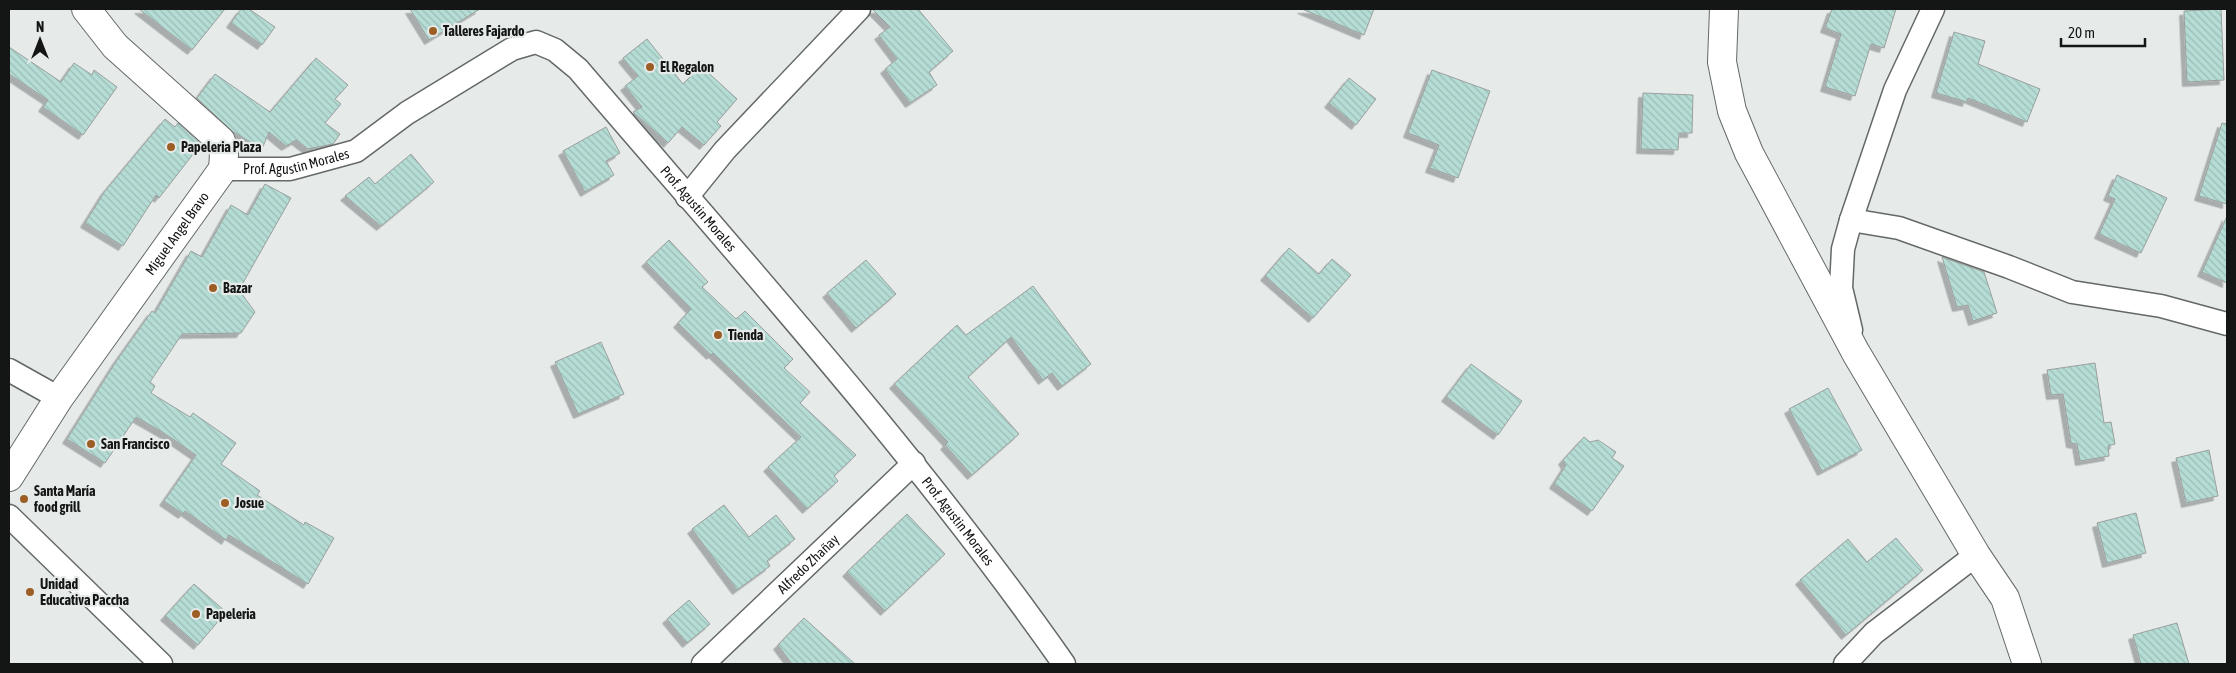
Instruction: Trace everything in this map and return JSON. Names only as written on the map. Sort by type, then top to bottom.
[{"type":"street","points":[[86,9],[115,46],[221,141],[224,154],[223,168]]},
{"type":"street","points":[[687,197],[725,150],[859,9]]},
{"type":"street","points":[[1724,9],[1722,62],[1732,111],[1749,153],[1856,352],[1976,554],[2005,598],[2027,664]]},
{"type":"street","points":[[1856,352],[1840,288],[1843,249],[1895,90],[1933,9]]},
{"type":"street","name":"Prof. Agustin Morales","points":[[223,168],[290,169],[356,152],[415,108],[512,49],[536,42],[555,50],[578,69],[914,463],[1026,610],[1064,664]]},
{"type":"street","name":"Miguel Angel Bravo","points":[[9,477],[60,398],[223,168]]},
{"type":"street","points":[[1851,220],[1899,228],[2009,267],[2072,292],[2161,306],[2227,324]]},
{"type":"street","points":[[9,370],[60,398]]},
{"type":"street","name":"Alfredo Zhañay","points":[[703,664],[914,463]]},
{"type":"street","points":[[9,516],[161,664]]},
{"type":"street","points":[[1845,664],[1874,633],[1976,554]]},
{"type":"building","points":[[139,9],[225,9],[192,50]]},
{"type":"building","points":[[241,9],[249,9],[275,27],[262,45],[231,23]]},
{"type":"building","name":"Talleres Fajardo","points":[[410,9],[480,9],[429,40]]},
{"type":"building","points":[[872,9],[918,9],[953,51],[929,72],[937,85],[910,103],[885,69],[897,59],[879,35],[890,27]]},
{"type":"building","points":[[1302,9],[1374,9],[1364,35]]},
{"type":"building","points":[[1832,9],[1896,9],[1884,48],[1871,44],[1855,96],[1825,87],[1841,34],[1825,28]]},
{"type":"building","points":[[2221,9],[2224,80],[2187,82],[2184,11]]},
{"type":"building","points":[[1954,32],[1985,41],[1978,64],[2040,89],[2027,122],[1968,98],[1967,102],[1936,93]]},
{"type":"building","points":[[647,39],[683,84],[701,66],[737,99],[717,122],[721,126],[704,145],[682,127],[668,143],[633,112],[642,107],[625,86],[638,76],[623,58]]},
{"type":"building","points":[[9,47],[61,82],[74,63],[92,75],[94,70],[117,87],[83,135],[43,107],[48,100],[9,74]]},
{"type":"building","points":[[316,58],[348,85],[335,99],[341,104],[325,123],[340,134],[333,144],[308,149],[296,140],[286,146],[269,132],[262,149],[232,131],[197,98],[215,74],[270,112]]},
{"type":"building","points":[[1432,70],[1490,91],[1458,178],[1430,168],[1439,145],[1408,133]]},
{"type":"building","points":[[1349,78],[1376,99],[1356,125],[1329,103]]},
{"type":"building","points":[[1643,93],[1693,95],[1692,133],[1679,133],[1678,150],[1641,149]]},
{"type":"building","points":[[165,119],[175,127],[178,123],[201,144],[159,198],[156,195],[123,246],[85,223],[105,191]]},
{"type":"building","points":[[2222,123],[2227,124],[2227,204],[2199,196]]},
{"type":"building","points":[[606,127],[620,153],[606,161],[614,175],[585,192],[563,151]]},
{"type":"building","points":[[411,154],[434,182],[381,226],[345,196],[369,177],[375,184]]},
{"type":"building","points":[[2117,175],[2167,198],[2141,253],[2099,234],[2115,199],[2108,196]]},
{"type":"building","points":[[265,184],[291,198],[239,290],[255,312],[241,333],[182,334],[150,382],[155,386],[151,393],[190,417],[193,413],[236,443],[221,464],[260,491],[257,495],[304,525],[305,522],[334,538],[308,584],[229,535],[226,540],[185,511],[183,514],[164,501],[196,455],[164,433],[136,417],[105,463],[67,439],[117,360],[152,311],[155,313],[191,251],[202,257],[231,205],[248,215]]},
{"type":"building","points":[[2227,216],[2227,283],[2202,272]]},
{"type":"building","points":[[669,240],[708,282],[702,287],[736,319],[745,311],[793,359],[784,368],[810,392],[800,403],[856,455],[834,476],[838,481],[807,509],[768,467],[801,437],[713,353],[711,355],[678,323],[691,309],[646,262]]},
{"type":"building","points":[[1289,248],[1319,274],[1332,259],[1351,275],[1313,318],[1265,276]]},
{"type":"building","points":[[1942,257],[1984,272],[1997,313],[1973,321],[1968,305],[1957,307]]},
{"type":"building","points":[[866,260],[896,294],[856,328],[827,293]]},
{"type":"building","points":[[1033,286],[1091,364],[1062,386],[1052,373],[1043,380],[1011,337],[968,377],[1019,434],[972,475],[945,445],[948,442],[894,384],[957,325],[966,335]]},
{"type":"building","points":[[601,342],[624,394],[578,414],[555,362]]},
{"type":"building","points":[[2095,363],[2104,423],[2111,422],[2115,444],[2108,446],[2109,456],[2080,461],[2077,444],[2071,443],[2063,394],[2051,395],[2047,370]]},
{"type":"building","points":[[1471,364],[1522,401],[1498,435],[1446,397]]},
{"type":"building","points":[[1828,388],[1862,450],[1822,471],[1789,409]]},
{"type":"building","points":[[1584,437],[1590,442],[1598,440],[1616,452],[1612,458],[1624,466],[1592,511],[1554,484],[1566,465],[1563,460]]},
{"type":"building","points":[[2209,450],[2218,496],[2186,503],[2176,458]]},
{"type":"building","points":[[724,505],[749,537],[776,515],[795,539],[767,561],[770,566],[737,590],[692,529]]},
{"type":"building","points":[[2136,513],[2146,553],[2107,563],[2097,523]]},
{"type":"building","points":[[907,514],[945,554],[885,611],[847,572]]},
{"type":"building","points":[[1896,538],[1923,570],[1846,635],[1800,580],[1848,539],[1867,562]]},
{"type":"building","name":"Papeleria","points":[[194,584],[226,612],[198,645],[165,616]]},
{"type":"building","points":[[689,600],[710,624],[687,643],[667,619]]},
{"type":"building","points":[[804,618],[855,664],[792,664],[778,645]]},
{"type":"building","points":[[2177,623],[2189,664],[2141,664],[2133,635]]},
{"type":"place","name":"Talleres Fajardo","points":[[433,31]]},
{"type":"place","name":"El Regalon","points":[[650,67]]},
{"type":"place","name":"Papeleria Plaza","points":[[171,147]]},
{"type":"place","name":"Bazar","points":[[213,288]]},
{"type":"place","name":"Tienda","points":[[718,335]]},
{"type":"place","name":"San Francisco","points":[[91,444]]},
{"type":"place","name":"Santa María food grill","points":[[24,499]]},
{"type":"place","name":"Josue","points":[[225,503]]},
{"type":"place","name":"Unidad Educativa Paccha","points":[[30,592]]},
{"type":"place","name":"Papeleria","points":[[196,614]]}]
